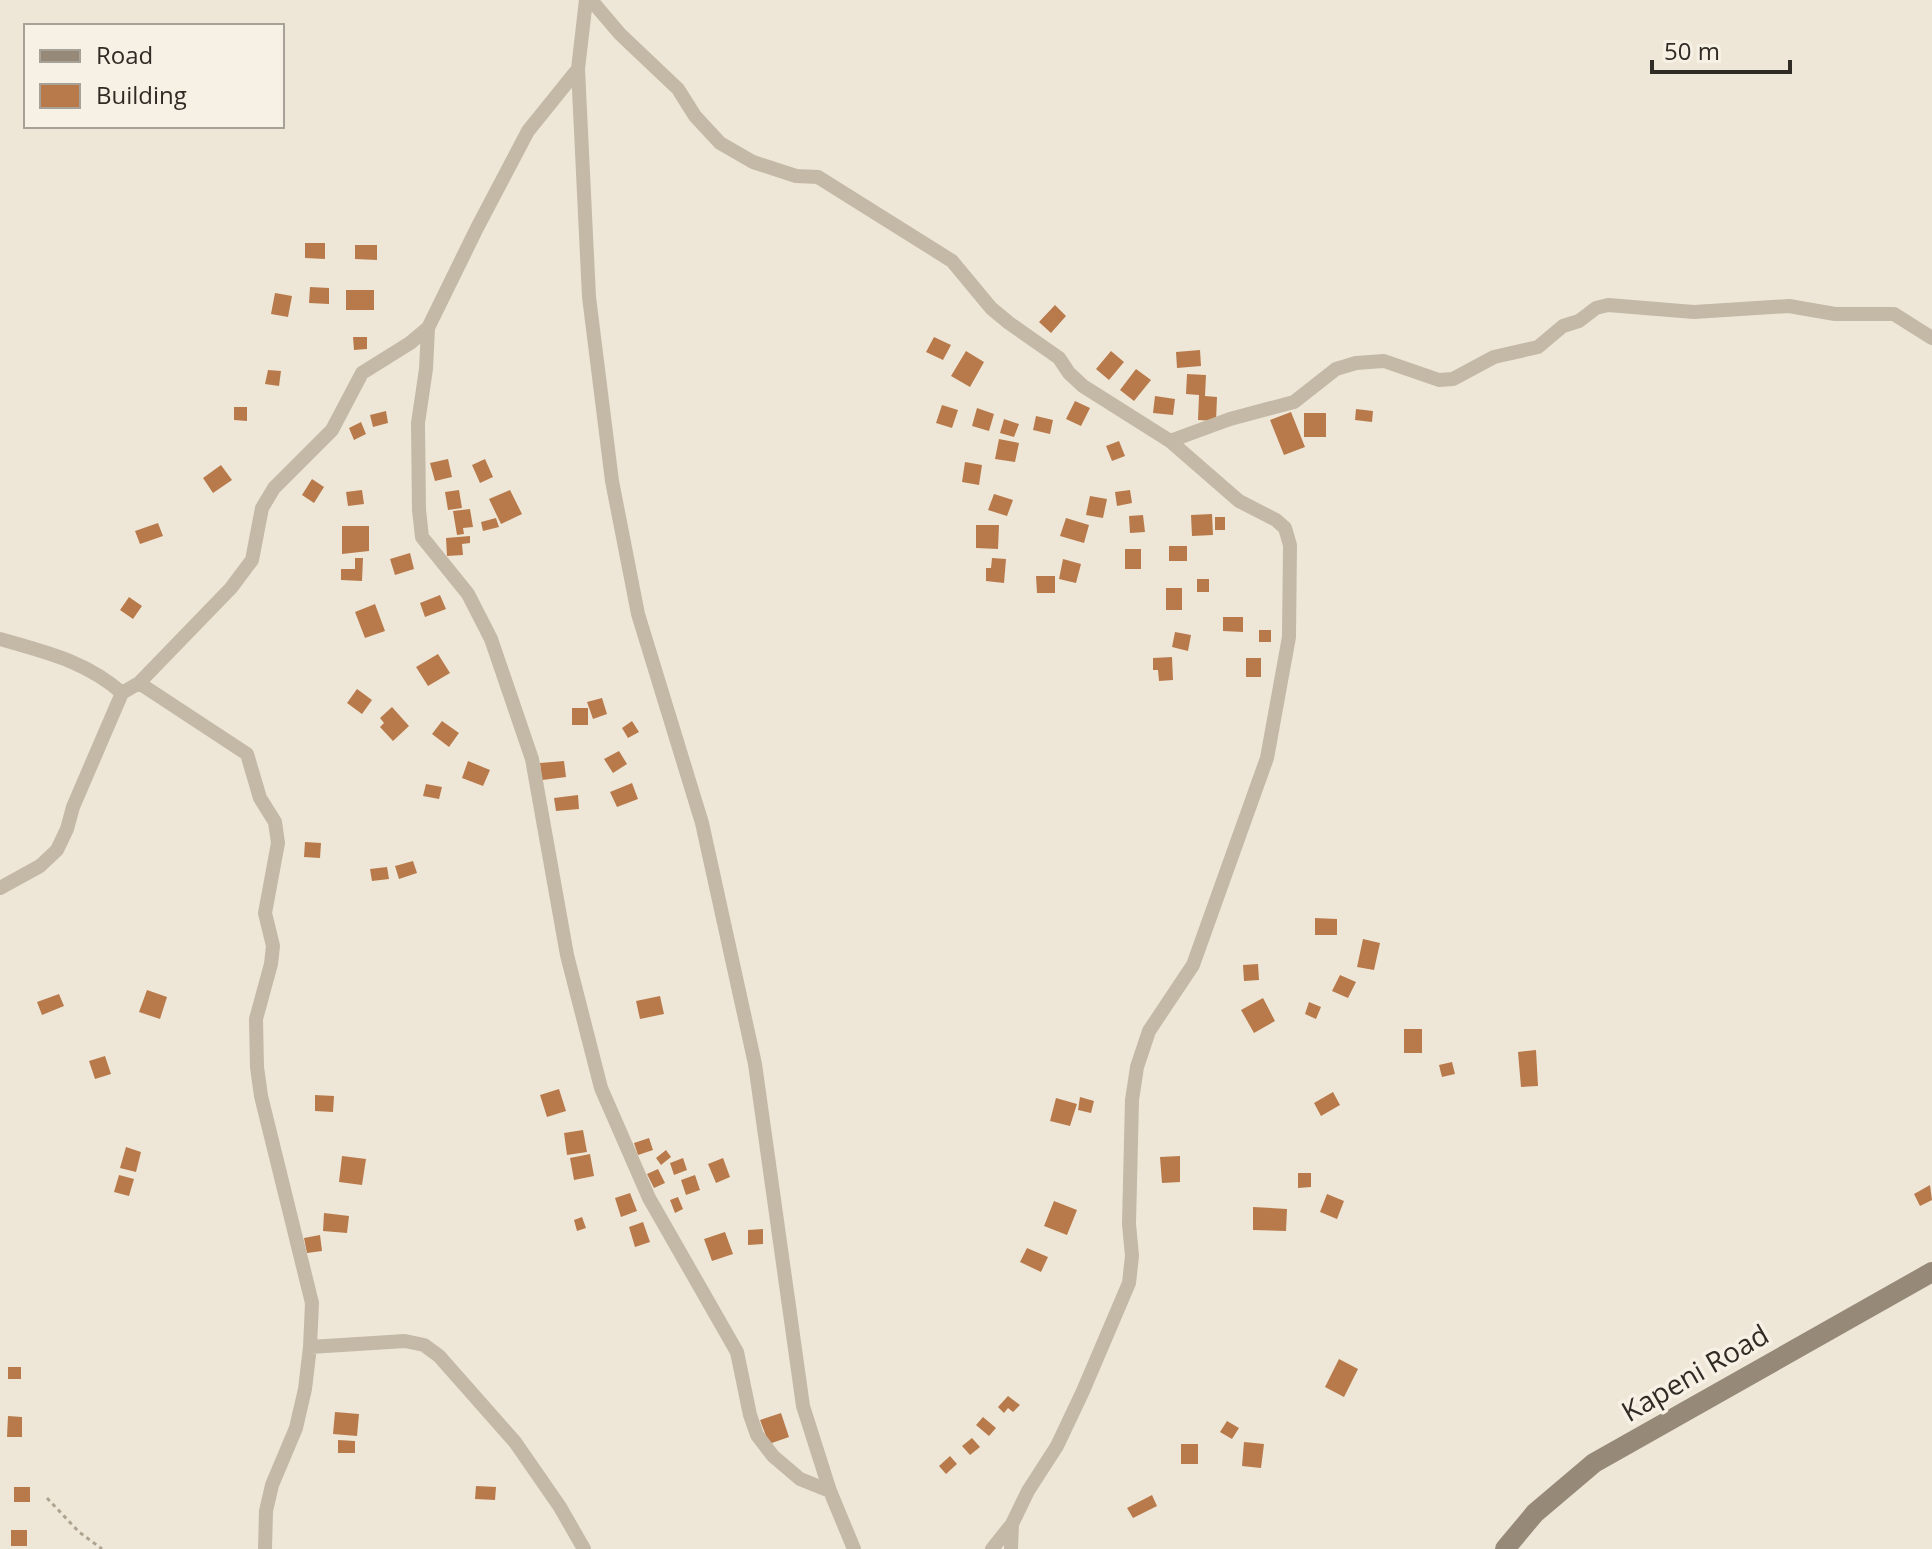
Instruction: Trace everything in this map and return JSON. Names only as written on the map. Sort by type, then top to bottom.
[{"type":"main road","name":"Kapeni Road","points":[[1505,1549],[1535,1513],[1594,1463],[1932,1272]]},
{"type":"street","points":[[588,0],[578,69],[589,297],[612,481],[638,614],[702,823],[755,1064],[803,1406],[830,1491],[854,1549]]},
{"type":"street","points":[[588,0],[637,52],[678,89],[695,116],[720,143],[753,162],[796,176],[818,177],[952,261],[991,308],[1059,358],[1083,386],[1170,441],[1239,501],[1276,520],[1285,528],[1290,545],[1289,637],[1267,758],[1193,965],[1149,1031],[1137,1067],[1132,1100],[1129,1224],[1132,1256],[1129,1283],[1057,1446],[1028,1491],[1012,1524],[992,1549]]},
{"type":"street","points":[[578,69],[528,131],[428,328],[418,423],[422,537],[468,594],[491,639],[532,759],[567,955],[601,1088],[649,1198],[737,1352],[757,1435],[773,1456],[800,1479],[830,1491]]},
{"type":"street","points":[[1170,441],[1230,419],[1294,402],[1336,369],[1356,363],[1384,361],[1439,380],[1453,379],[1494,357],[1538,347],[1563,326],[1608,305],[1694,312],[1789,306],[1835,314],[1894,314],[1932,338]]},
{"type":"street","points":[[0,888],[40,866],[57,850],[122,693],[139,683],[231,588],[252,560],[262,508],[274,488],[332,430],[362,373],[428,328]]},
{"type":"street","points":[[0,639],[54,655],[101,674],[122,693]]},
{"type":"street","points":[[139,683],[247,754],[260,798],[278,831],[265,913],[273,946],[256,1019],[257,1067],[261,1096],[312,1303],[310,1347],[296,1428],[272,1485],[266,1511],[265,1549]]},
{"type":"street","points":[[310,1347],[405,1341],[424,1345],[439,1356],[515,1442],[560,1507],[584,1549]]},
{"type":"street","points":[[1011,1549],[1012,1524]]},
{"type":"path","points":[[47,1498],[79,1532],[102,1549]]},
{"type":"building","points":[[305,243],[325,243],[325,259],[305,258]]},
{"type":"building","points":[[355,245],[377,245],[377,260],[355,259]]},
{"type":"building","points":[[310,287],[329,288],[329,304],[309,303]]},
{"type":"building","points":[[346,290],[374,290],[374,310],[346,310]]},
{"type":"building","points":[[275,293],[292,296],[288,317],[271,314]]},
{"type":"building","points":[[1055,305],[1066,316],[1051,333],[1039,322]]},
{"type":"building","points":[[353,337],[367,337],[367,349],[354,350]]},
{"type":"building","points":[[934,337],[951,345],[943,360],[926,352]]},
{"type":"building","points":[[1200,350],[1201,366],[1177,368],[1176,352]]},
{"type":"building","points":[[966,351],[984,362],[970,387],[951,376]]},
{"type":"building","points":[[1111,351],[1124,362],[1109,380],[1096,369]]},
{"type":"building","points":[[1136,369],[1151,380],[1134,401],[1120,390]]},
{"type":"building","points":[[268,370],[281,371],[279,386],[265,384]]},
{"type":"building","points":[[1187,374],[1206,375],[1205,396],[1217,397],[1216,421],[1198,420],[1199,395],[1186,394]]},
{"type":"building","points":[[1155,396],[1175,399],[1173,415],[1153,413]]},
{"type":"building","points":[[1075,401],[1090,408],[1081,426],[1066,419]]},
{"type":"building","points":[[942,405],[958,410],[952,428],[936,423]]},
{"type":"building","points":[[234,407],[247,407],[247,421],[234,420]]},
{"type":"building","points":[[977,408],[994,414],[989,431],[972,426]]},
{"type":"building","points":[[1356,409],[1373,411],[1372,422],[1355,420]]},
{"type":"building","points":[[386,411],[388,423],[373,427],[370,415]]},
{"type":"building","points":[[1291,412],[1305,447],[1284,455],[1270,420]]},
{"type":"building","points":[[1304,413],[1326,413],[1326,437],[1304,437]]},
{"type":"building","points":[[1036,416],[1053,420],[1050,434],[1033,430]]},
{"type":"building","points":[[1004,419],[1019,424],[1014,437],[1000,433]]},
{"type":"building","points":[[361,422],[366,434],[354,440],[349,428]]},
{"type":"building","points":[[999,439],[1019,443],[1015,462],[995,459]]},
{"type":"building","points":[[1119,441],[1125,456],[1112,461],[1106,446]]},
{"type":"building","points":[[448,459],[452,477],[435,481],[430,463]]},
{"type":"building","points":[[485,459],[493,477],[480,483],[472,465]]},
{"type":"building","points":[[965,462],[982,465],[979,485],[962,482]]},
{"type":"building","points":[[221,465],[232,480],[213,493],[203,478]]},
{"type":"building","points":[[312,479],[324,487],[314,503],[302,495]]},
{"type":"building","points":[[362,490],[364,504],[348,506],[346,492]]},
{"type":"building","points":[[459,490],[462,508],[448,510],[445,492]]},
{"type":"building","points":[[510,490],[522,514],[501,524],[489,499]]},
{"type":"building","points":[[1130,490],[1132,503],[1117,506],[1115,492]]},
{"type":"building","points":[[994,494],[1013,500],[1007,516],[988,510]]},
{"type":"building","points":[[1090,496],[1107,499],[1103,518],[1086,515]]},
{"type":"building","points":[[470,509],[473,527],[463,528],[464,534],[457,535],[453,511]]},
{"type":"building","points":[[1212,514],[1213,535],[1192,536],[1191,515]]},
{"type":"building","points":[[1143,515],[1145,532],[1130,533],[1129,516]]},
{"type":"building","points":[[1215,517],[1225,517],[1225,530],[1215,530]]},
{"type":"building","points":[[496,518],[499,527],[483,531],[481,522]]},
{"type":"building","points":[[1066,518],[1089,525],[1084,543],[1060,536]]},
{"type":"building","points":[[158,523],[163,536],[140,544],[135,531]]},
{"type":"building","points":[[976,525],[999,525],[998,549],[976,548]]},
{"type":"building","points":[[342,526],[369,526],[369,551],[342,554]]},
{"type":"building","points":[[470,536],[470,543],[462,544],[463,555],[447,556],[446,538]]},
{"type":"building","points":[[1169,546],[1187,546],[1187,561],[1169,561]]},
{"type":"building","points":[[1125,549],[1141,549],[1141,569],[1125,569]]},
{"type":"building","points":[[410,553],[414,569],[395,575],[390,559]]},
{"type":"building","points":[[355,558],[363,558],[362,581],[341,580],[341,569],[355,569]]},
{"type":"building","points":[[992,558],[1006,559],[1004,583],[986,581],[986,568],[991,568]]},
{"type":"building","points":[[1063,559],[1081,564],[1076,583],[1059,579]]},
{"type":"building","points":[[1036,576],[1055,576],[1055,593],[1037,593]]},
{"type":"building","points":[[1197,579],[1209,579],[1209,592],[1197,592]]},
{"type":"building","points":[[1166,588],[1182,588],[1182,610],[1166,610]]},
{"type":"building","points":[[440,595],[446,609],[425,617],[420,603]]},
{"type":"building","points":[[129,597],[142,606],[133,619],[120,610]]},
{"type":"building","points":[[375,604],[385,631],[365,638],[355,612]]},
{"type":"building","points":[[1223,617],[1243,617],[1243,632],[1223,631]]},
{"type":"building","points":[[1259,630],[1271,630],[1271,642],[1259,642]]},
{"type":"building","points":[[1175,632],[1191,635],[1188,651],[1172,647]]},
{"type":"building","points":[[438,654],[450,673],[428,686],[416,667]]},
{"type":"building","points":[[1172,657],[1173,680],[1159,681],[1158,670],[1153,670],[1153,658]]},
{"type":"building","points":[[1246,658],[1261,658],[1261,677],[1246,677]]},
{"type":"building","points":[[357,689],[372,700],[362,714],[347,703]]},
{"type":"building","points":[[602,698],[607,714],[593,719],[587,702]]},
{"type":"building","points":[[392,707],[409,726],[393,741],[380,727],[384,723],[380,718]]},
{"type":"building","points":[[572,708],[588,708],[588,725],[572,725]]},
{"type":"building","points":[[442,721],[459,733],[449,747],[432,734]]},
{"type":"building","points":[[632,721],[639,732],[628,738],[622,728]]},
{"type":"building","points":[[619,751],[627,764],[613,773],[604,759]]},
{"type":"building","points":[[468,761],[490,770],[483,786],[462,778]]},
{"type":"building","points":[[564,761],[566,777],[542,780],[540,763]]},
{"type":"building","points":[[632,783],[638,799],[617,807],[610,792]]},
{"type":"building","points":[[426,784],[442,787],[439,799],[423,796]]},
{"type":"building","points":[[578,795],[579,809],[556,811],[554,798]]},
{"type":"building","points":[[305,842],[321,843],[320,858],[304,857]]},
{"type":"building","points":[[413,861],[417,873],[399,879],[395,866]]},
{"type":"building","points":[[387,867],[389,879],[372,881],[370,869]]},
{"type":"building","points":[[1315,918],[1337,919],[1337,935],[1315,935]]},
{"type":"building","points":[[1363,939],[1380,943],[1374,970],[1357,967]]},
{"type":"building","points":[[1258,964],[1259,980],[1244,981],[1243,965]]},
{"type":"building","points":[[1340,975],[1356,982],[1348,998],[1332,991]]},
{"type":"building","points":[[147,990],[167,997],[160,1019],[139,1012]]},
{"type":"building","points":[[59,994],[64,1006],[42,1015],[37,1002]]},
{"type":"building","points":[[660,996],[664,1014],[640,1019],[636,1001]]},
{"type":"building","points":[[1263,998],[1275,1021],[1254,1033],[1241,1010]]},
{"type":"building","points":[[1309,1002],[1321,1007],[1316,1019],[1305,1014]]},
{"type":"building","points":[[1404,1029],[1422,1029],[1422,1053],[1404,1053]]},
{"type":"building","points":[[1536,1050],[1538,1086],[1521,1087],[1518,1052]]},
{"type":"building","points":[[105,1056],[111,1074],[95,1079],[89,1061]]},
{"type":"building","points":[[1452,1062],[1455,1074],[1442,1077],[1439,1065]]},
{"type":"building","points":[[559,1089],[566,1111],[547,1117],[540,1095]]},
{"type":"building","points":[[1333,1092],[1340,1105],[1321,1116],[1314,1103]]},
{"type":"building","points":[[315,1095],[334,1096],[333,1112],[315,1111]]},
{"type":"building","points":[[1080,1097],[1094,1101],[1091,1113],[1078,1110]]},
{"type":"building","points":[[1056,1098],[1077,1104],[1070,1126],[1050,1121]]},
{"type":"building","points":[[583,1130],[587,1152],[567,1155],[564,1133]]},
{"type":"building","points":[[649,1138],[653,1150],[638,1155],[634,1143]]},
{"type":"building","points":[[126,1147],[141,1152],[136,1172],[120,1168]]},
{"type":"building","points":[[666,1150],[671,1157],[661,1165],[656,1158]]},
{"type":"building","points":[[590,1154],[594,1176],[574,1180],[570,1158]]},
{"type":"building","points":[[342,1156],[366,1159],[362,1185],[339,1182]]},
{"type":"building","points":[[1180,1156],[1180,1182],[1162,1183],[1160,1157]]},
{"type":"building","points":[[683,1158],[687,1170],[674,1175],[670,1163]]},
{"type":"building","points":[[723,1158],[730,1177],[716,1183],[708,1164]]},
{"type":"building","points":[[658,1169],[665,1183],[654,1188],[647,1174]]},
{"type":"building","points":[[1298,1173],[1311,1173],[1311,1187],[1298,1188]]},
{"type":"building","points":[[119,1175],[134,1179],[129,1196],[114,1192]]},
{"type":"building","points":[[695,1175],[700,1190],[686,1195],[681,1180]]},
{"type":"building","points":[[1930,1185],[1932,1200],[1920,1206],[1914,1194]]},
{"type":"building","points":[[630,1193],[637,1211],[621,1217],[615,1198]]},
{"type":"building","points":[[1327,1194],[1344,1201],[1337,1219],[1320,1212]]},
{"type":"building","points":[[678,1197],[683,1209],[675,1213],[670,1200]]},
{"type":"building","points":[[1054,1201],[1077,1210],[1067,1235],[1044,1226]]},
{"type":"building","points":[[1253,1207],[1287,1209],[1286,1231],[1253,1230]]},
{"type":"building","points":[[324,1213],[349,1216],[347,1233],[323,1231]]},
{"type":"building","points":[[582,1217],[586,1228],[577,1231],[574,1220]]},
{"type":"building","points":[[643,1222],[650,1242],[635,1247],[629,1227]]},
{"type":"building","points":[[763,1229],[763,1244],[748,1245],[748,1230]]},
{"type":"building","points":[[725,1232],[733,1254],[712,1261],[704,1239]]},
{"type":"building","points":[[320,1235],[322,1251],[307,1253],[304,1238]]},
{"type":"building","points":[[1027,1248],[1048,1257],[1041,1272],[1020,1262]]},
{"type":"building","points":[[1339,1359],[1358,1369],[1344,1397],[1325,1387]]},
{"type":"building","points":[[8,1367],[21,1367],[21,1379],[8,1379]]},
{"type":"building","points":[[1008,1396],[1020,1405],[1013,1412],[1008,1408],[1004,1413],[998,1407]]},
{"type":"building","points":[[335,1412],[359,1414],[357,1436],[333,1434]]},
{"type":"building","points":[[781,1413],[789,1437],[769,1444],[760,1420]]},
{"type":"building","points":[[8,1416],[22,1417],[22,1437],[7,1437]]},
{"type":"building","points":[[983,1417],[996,1428],[989,1436],[976,1425]]},
{"type":"building","points":[[1227,1421],[1239,1428],[1232,1439],[1220,1432]]},
{"type":"building","points":[[972,1438],[980,1447],[970,1455],[962,1446]]},
{"type":"building","points":[[338,1440],[355,1441],[355,1453],[338,1453]]},
{"type":"building","points":[[1244,1442],[1264,1444],[1261,1468],[1242,1466]]},
{"type":"building","points":[[1181,1444],[1198,1444],[1198,1464],[1181,1464]]},
{"type":"building","points":[[950,1456],[957,1464],[946,1474],[939,1466]]},
{"type":"building","points":[[476,1486],[496,1487],[495,1500],[475,1499]]},
{"type":"building","points":[[14,1487],[30,1487],[30,1502],[14,1502]]},
{"type":"building","points":[[1152,1495],[1157,1506],[1133,1518],[1127,1508]]},
{"type":"building","points":[[11,1530],[27,1530],[27,1546],[11,1546]]}]
